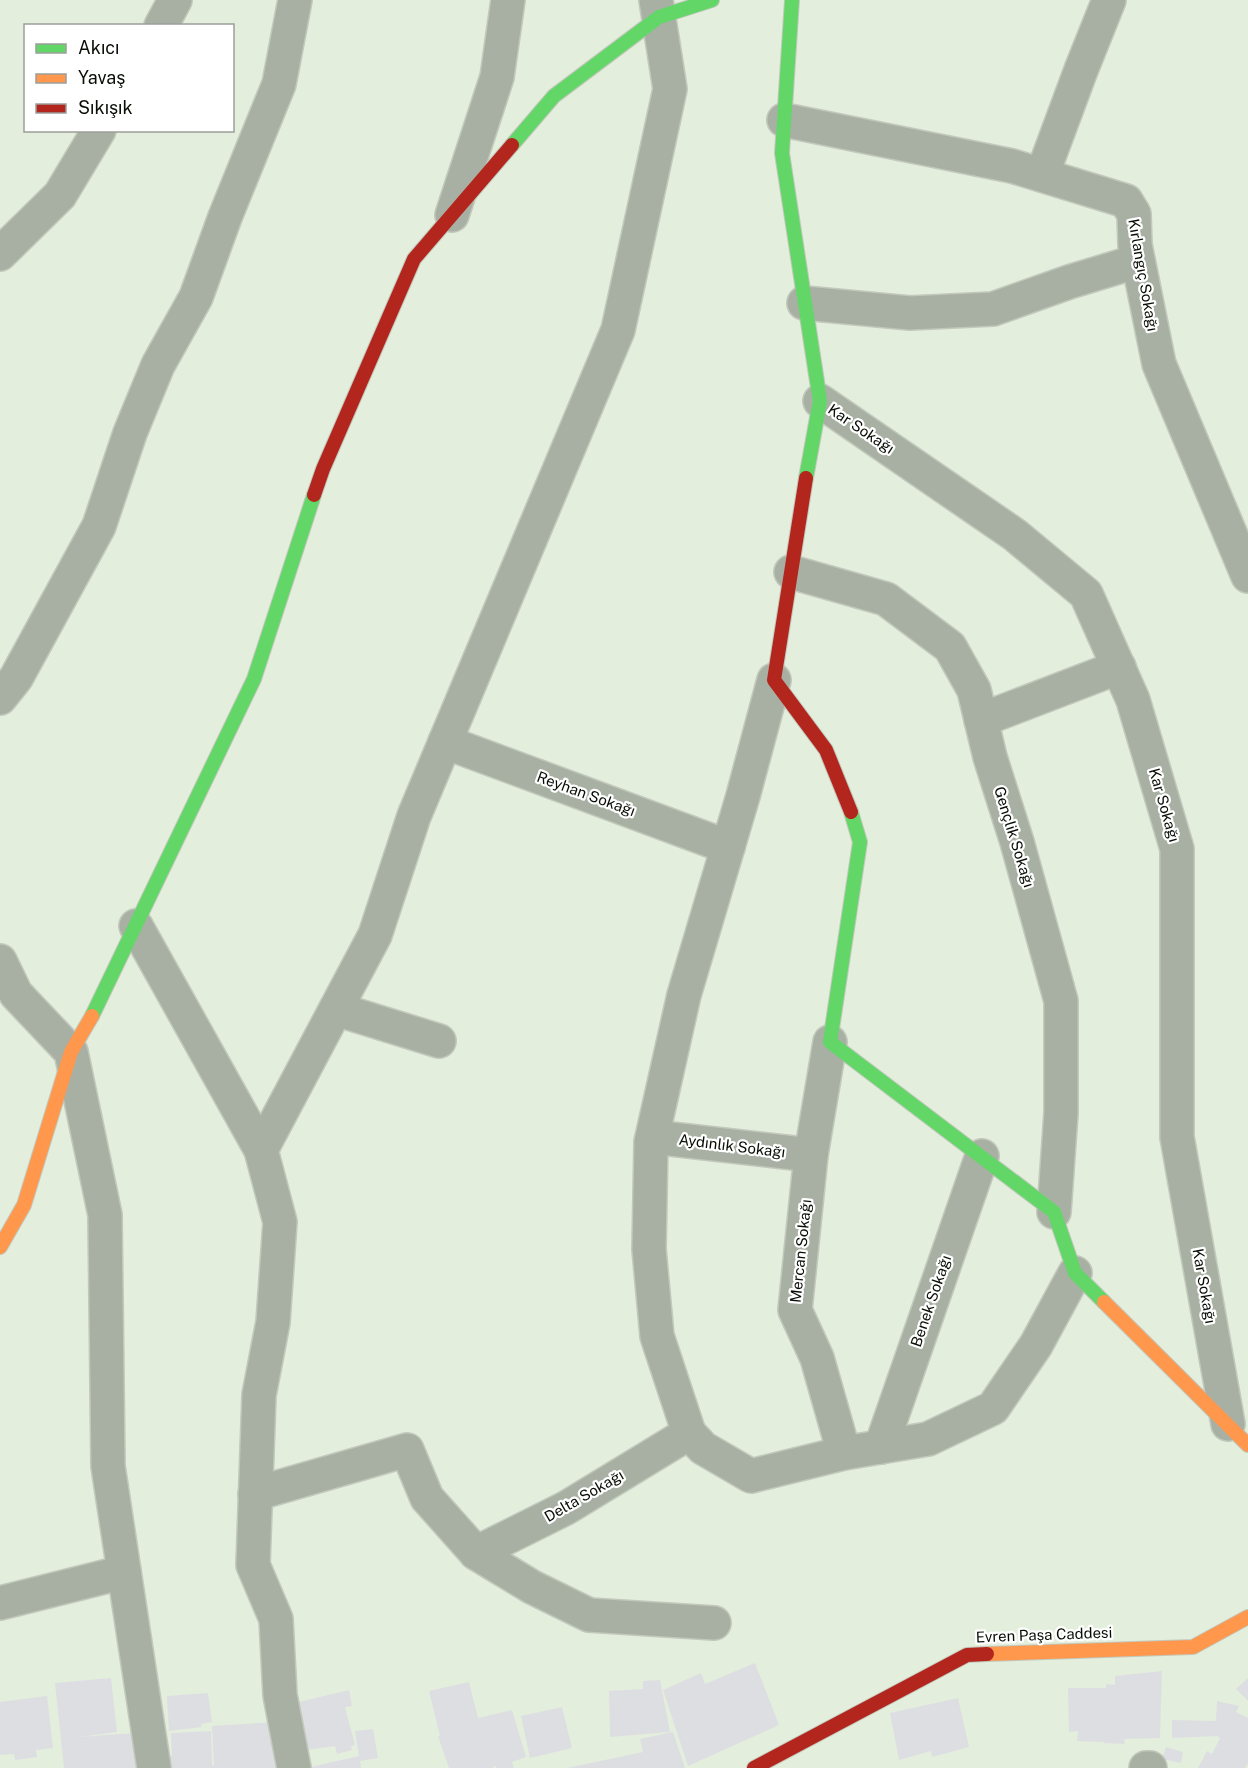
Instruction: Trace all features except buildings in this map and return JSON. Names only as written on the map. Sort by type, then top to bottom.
[{"type":"street","points":[[162,24],[175,0]]},
{"type":"street","points":[[0,698],[16,678],[99,526],[130,434],[158,365],[196,297],[225,217],[279,84],[295,0]]},
{"type":"street","points":[[452,215],[497,77],[508,0]]},
{"type":"street","points":[[0,1247],[24,1205],[72,1052],[98,1005],[254,679],[322,469],[414,259],[554,96],[657,9],[712,0]]},
{"type":"street","points":[[792,0],[782,153],[820,401],[774,680],[684,996],[652,1137],[649,1249],[657,1336],[689,1433],[703,1449],[751,1476],[844,1453],[928,1439],[993,1408],[1036,1345],[1075,1273]]},
{"type":"street","points":[[1042,176],[1109,0]]},
{"type":"street","points":[[261,1150],[375,935],[414,816],[618,330],[670,89],[657,9]]},
{"type":"street","name":"Kırlangıç Sokağı","points":[[784,120],[1012,166],[1126,201],[1134,214],[1135,245],[1159,364],[1248,576]]},
{"type":"street","points":[[0,254],[60,195],[98,132]]},
{"type":"street","points":[[804,303],[910,313],[993,309],[1138,261]]},
{"type":"street","name":"Kar Sokağı","points":[[820,401],[1015,535],[1086,594],[1133,700],[1177,849],[1177,1137],[1238,1435]]},
{"type":"street","name":"Gençlik Sokağı","points":[[791,572],[886,599],[950,647],[974,690],[990,758],[1017,842],[1061,1001],[1061,1113],[1054,1212]]},
{"type":"street","points":[[981,720],[1119,667]]},
{"type":"street","points":[[774,680],[825,750],[851,812],[860,842],[830,1042],[1054,1212],[1075,1273],[1238,1435]]},
{"type":"street","name":"Reyhan Sokağı","points":[[445,742],[728,847]]},
{"type":"street","points":[[136,926],[261,1150],[280,1222],[273,1322],[260,1395],[253,1565],[276,1619],[280,1695],[294,1768]]},
{"type":"street","points":[[0,961],[16,994],[72,1052],[105,1215],[108,1466],[154,1768]]},
{"type":"street","points":[[336,1009],[439,1041]]},
{"type":"street","name":"Mercan Sokağı","points":[[830,1042],[811,1155],[795,1310],[817,1358],[844,1453]]},
{"type":"street","name":"Aydınlık Sokağı","points":[[652,1137],[811,1155]]},
{"type":"street","name":"Benek Sokağı","points":[[881,1447],[982,1156]]},
{"type":"street","name":"Delta Sokağı","points":[[476,1553],[567,1508],[689,1433]]},
{"type":"street","points":[[255,1494],[407,1450],[427,1498],[476,1553],[532,1587],[589,1615],[714,1623]]},
{"type":"street","points":[[0,1603],[124,1572]]},
{"type":"street","name":"Evren Paşa Caddesi","points":[[754,1768],[967,1654],[1193,1647],[1248,1617]]},
{"type":"traffic: fast","points":[[512,145],[554,96],[659,17],[712,0]]},
{"type":"traffic: fast","points":[[792,0],[782,153],[820,401],[806,478]]},
{"type":"traffic: fast","points":[[92,1016],[254,679],[314,495]]},
{"type":"traffic: fast","points":[[851,812],[860,842],[830,1042],[1054,1212],[1075,1273],[1104,1302]]},
{"type":"traffic: slow","points":[[0,1247],[24,1205],[71,1052],[92,1016]]},
{"type":"traffic: slow","points":[[1104,1302],[1248,1445]]},
{"type":"traffic: slow","points":[[987,1654],[1193,1647],[1248,1617]]},
{"type":"traffic: jam","points":[[314,495],[323,469],[414,259],[512,145]]},
{"type":"traffic: jam","points":[[806,478],[774,680],[826,750],[851,812]]},
{"type":"traffic: jam","points":[[754,1768],[967,1655],[987,1654]]}]
